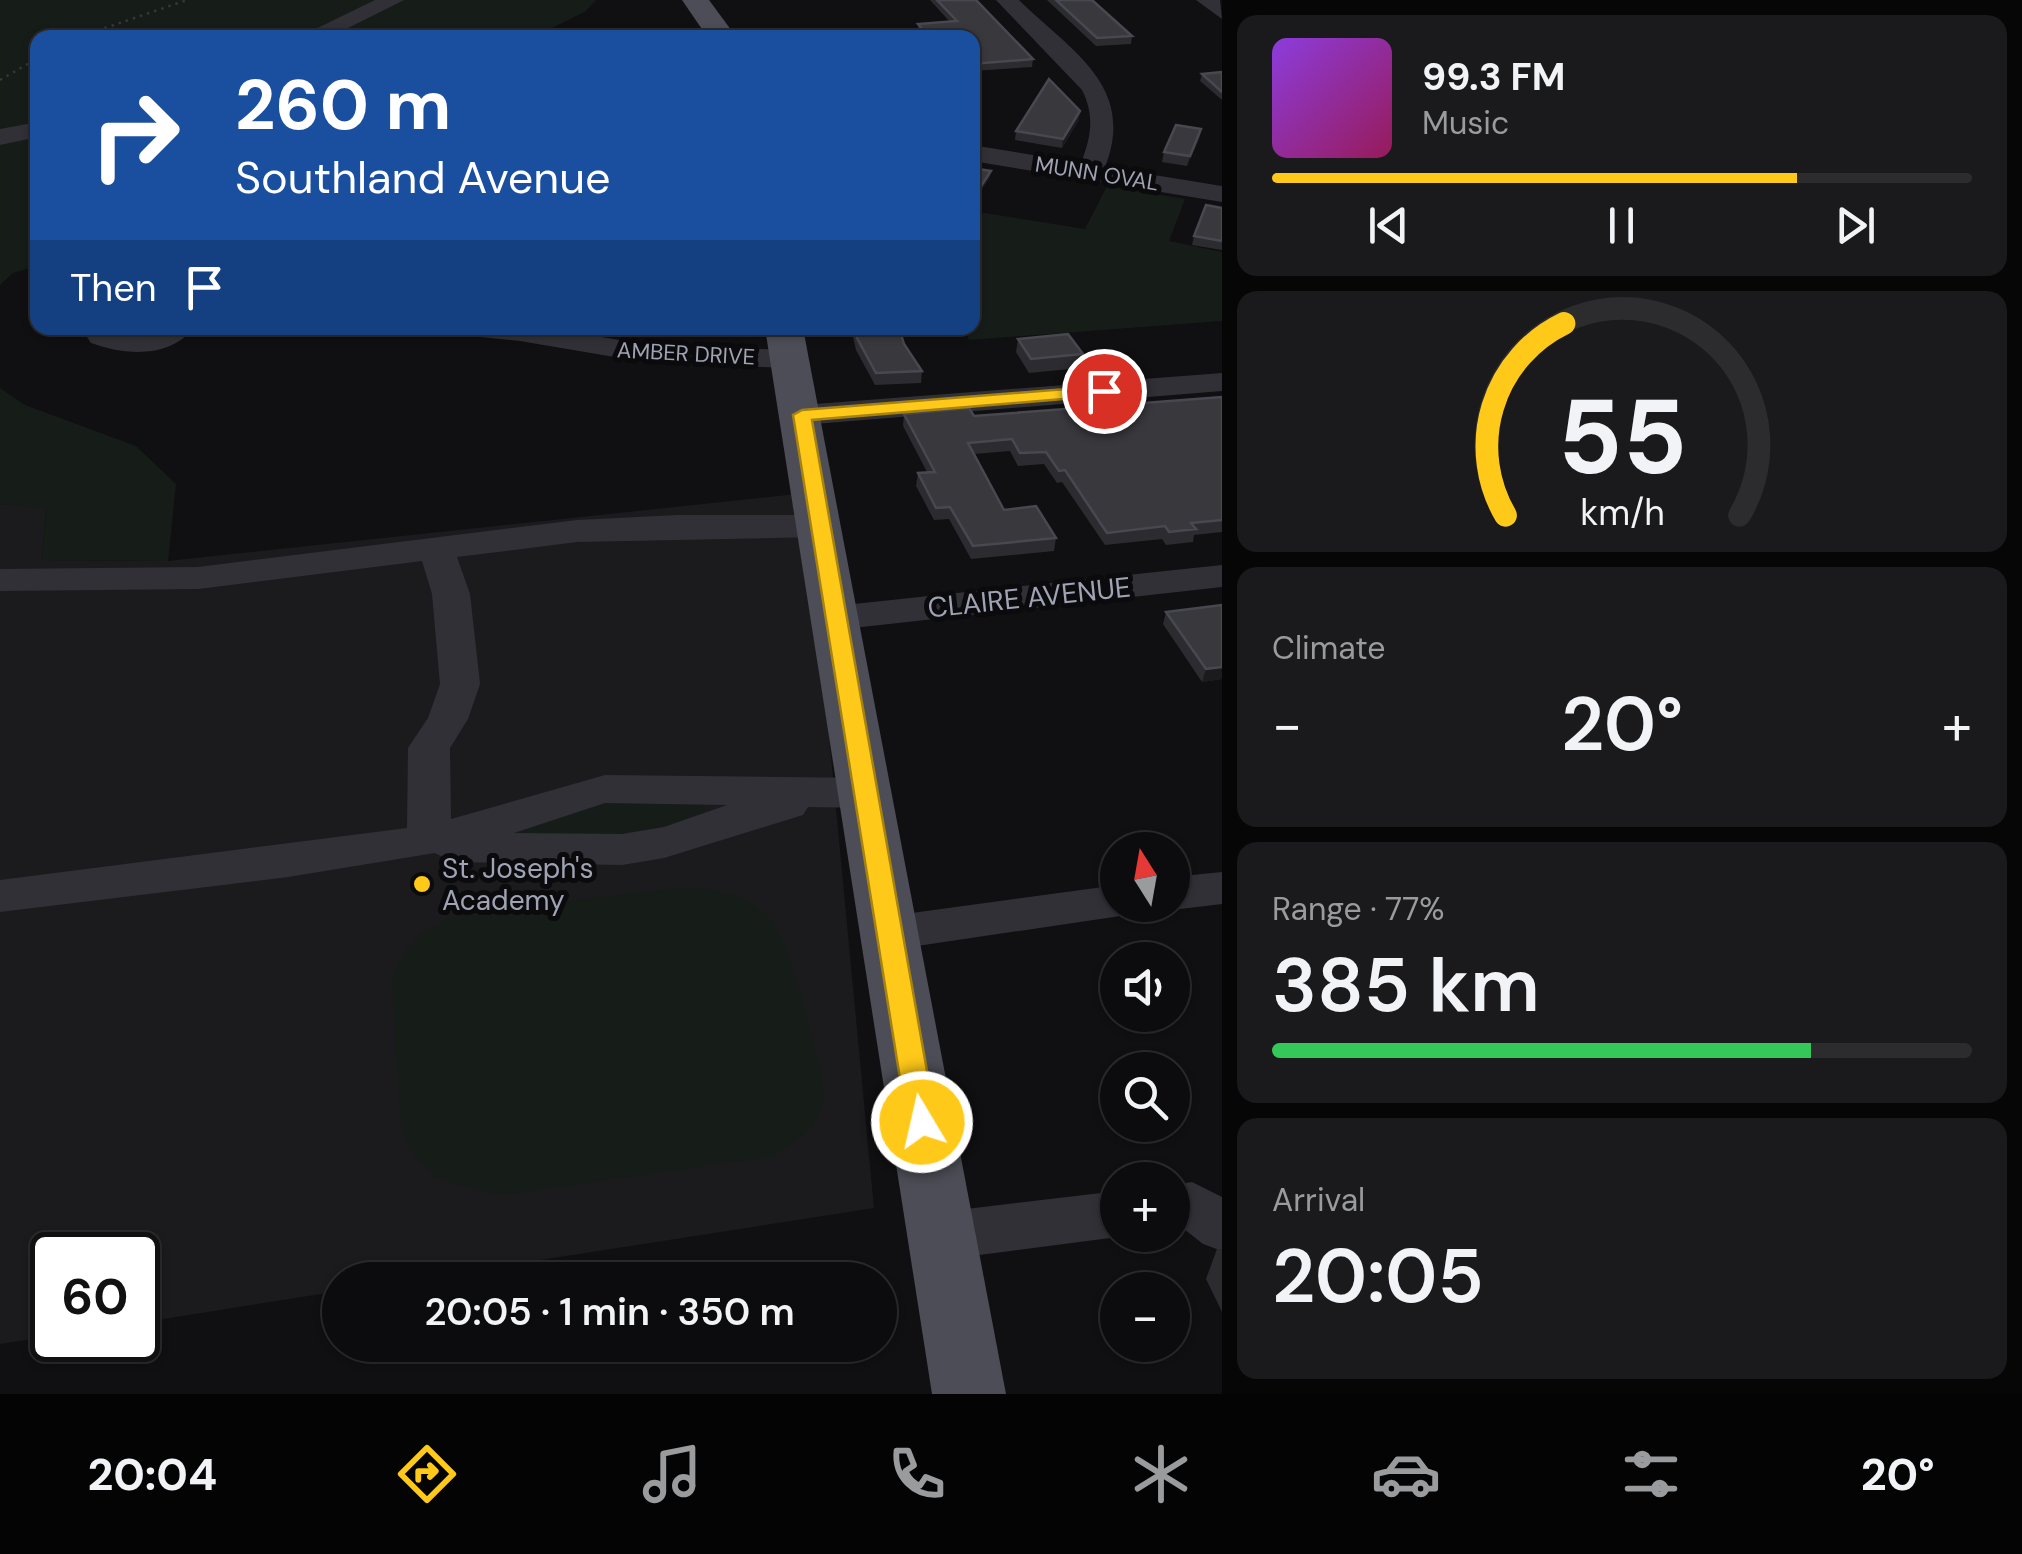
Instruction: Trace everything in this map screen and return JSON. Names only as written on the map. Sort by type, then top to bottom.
[{"type":"main road","points":[[695,0],[717,30]]},
{"type":"main road","points":[[787,343],[969,1394]]},
{"type":"street","points":[[326,30],[393,0]]},
{"type":"street","points":[[1006,0],[1092,87],[1100,100],[1106,135],[1090,172]]},
{"type":"street","points":[[1208,0],[1222,12]]},
{"type":"street","points":[[0,138],[30,131]]},
{"type":"street","name":"MUNN OVAL","points":[[980,154],[1222,194]]},
{"type":"street","points":[[101,335],[126,344],[165,335]]},
{"type":"street","name":"AMBER DRIVE","points":[[538,335],[650,354],[787,343]]},
{"type":"street","points":[[802,415],[1222,382]]},
{"type":"street","points":[[0,580],[198,578],[577,530],[820,526]]},
{"type":"street","points":[[413,842],[428,748],[448,719],[460,684],[451,594],[437,550]]},
{"type":"street","name":"CLAIRE AVENUE","points":[[836,618],[1222,576]]},
{"type":"street","points":[[0,896],[413,842],[467,832],[563,798],[605,789],[866,794]]},
{"type":"street","points":[[413,842],[608,850],[685,836],[772,807],[866,794]]},
{"type":"street","points":[[1190,892],[1222,888]]},
{"type":"street","points":[[890,933],[1100,904]]},
{"type":"street","points":[[1190,1205],[1222,1227]]},
{"type":"street","points":[[941,1236],[1100,1216]]},
{"type":"path","points":[[100,30],[188,0]]},
{"type":"path","points":[[0,80],[30,63]]},
{"type":"shaded area","points":[[0,0],[596,0],[586,11],[548,30],[30,30],[30,268],[13,273],[0,285]]},
{"type":"shaded area","points":[[1107,186],[1185,199],[1169,241],[1222,252],[1222,321],[969,340],[967,335],[980,335],[980,212],[1085,229]]},
{"type":"shaded area","points":[[0,388],[25,405],[136,446],[176,484],[168,561],[42,560],[46,509],[0,504]]},
{"type":"shaded area","name":"St. Joseph's Academy","points":[[806,493],[874,1208],[528,1262],[322,1262],[322,1294],[160,1320],[160,1232],[30,1232],[30,1339],[0,1344],[0,504],[46,508],[42,560],[168,561]]},
{"type":"shaded area","points":[[584,801],[703,803],[705,815],[653,834],[513,839],[505,829]]},
{"type":"shaded area","points":[[680,888],[712,890],[741,899],[763,912],[779,934],[820,1071],[823,1104],[809,1129],[770,1157],[495,1196],[433,1176],[408,1146],[401,1127],[392,980],[396,965],[414,938],[452,917],[494,909]]},
{"type":"building","points":[[937,0],[976,0],[1033,59],[980,63],[980,30],[923,30],[918,24],[957,21]]},
{"type":"building","points":[[1056,0],[1092,0],[1132,36],[1097,38]]},
{"type":"building","points":[[1222,72],[1222,92],[1202,74]]},
{"type":"building","points":[[1049,79],[1080,111],[1063,139],[1016,131]]},
{"type":"building","points":[[1176,125],[1201,129],[1190,156],[1164,152]]},
{"type":"building","points":[[980,169],[991,171],[980,188]]},
{"type":"building","points":[[1206,205],[1222,208],[1222,241],[1194,236]]},
{"type":"building","points":[[1068,334],[1083,354],[1031,359],[1018,339]]},
{"type":"building","points":[[856,335],[901,335],[922,371],[876,373]]},
{"type":"building","points":[[1222,397],[1222,520],[1191,523],[1196,529],[1169,532],[1165,526],[1107,533],[1065,470],[1059,471],[1046,452],[1020,453],[1012,439],[968,443],[1004,510],[1036,506],[1056,538],[973,546],[950,507],[936,508],[918,473],[935,472],[904,414],[969,408],[974,416]]},
{"type":"building","points":[[1222,605],[1222,667],[1206,669],[1166,612]]},
{"type":"place","name":"St. Joseph's Academy","points":[[422,884]]},
{"type":"route","points":[[922,1122],[802,415],[1104,391]]}]
